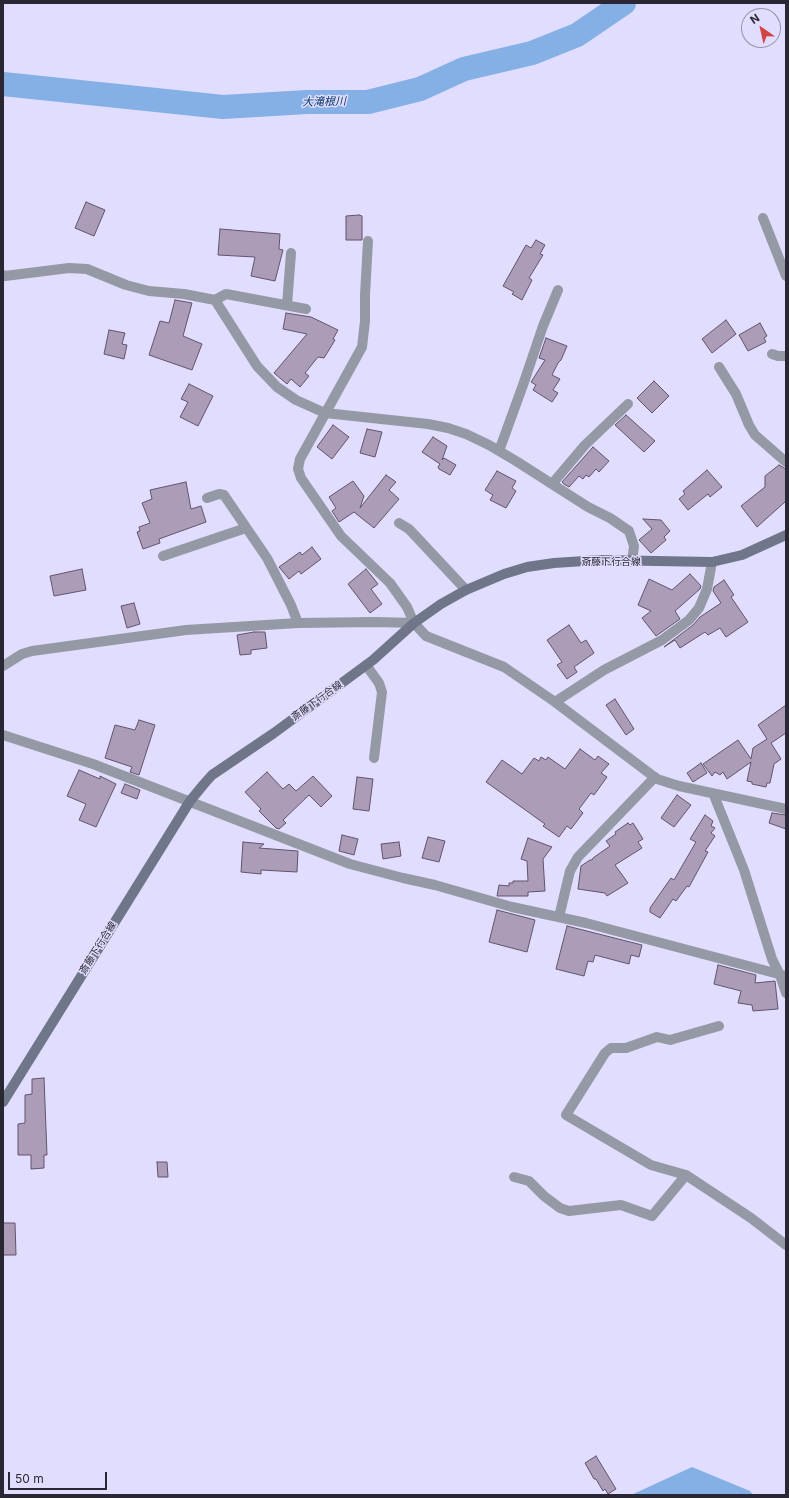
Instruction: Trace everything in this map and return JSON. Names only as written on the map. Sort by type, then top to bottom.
[{"type":"main road","name":"斎藤下行合線","points":[[3,1102],[190,801],[212,775],[366,665],[414,623],[441,604],[466,590],[504,574],[527,567],[578,561],[712,562],[742,555],[786,535]]},
{"type":"street","points":[[763,218],[786,276]]},
{"type":"street","points":[[368,241],[365,321],[362,347],[300,459],[298,469],[301,478],[340,536],[390,582],[407,607],[414,623],[426,636],[504,667],[555,702],[654,777],[678,786],[786,809]]},
{"type":"street","points":[[287,305],[291,253]]},
{"type":"street","points":[[4,276],[69,268],[87,269],[126,285],[149,291],[184,294],[215,300],[226,294],[306,309]]},
{"type":"street","points":[[499,451],[543,326],[558,290]]},
{"type":"street","points":[[215,300],[257,366],[277,387],[296,400],[325,413],[428,424],[448,428],[466,434],[499,451],[629,531],[634,546],[632,562]]},
{"type":"street","points":[[772,354],[786,356]]},
{"type":"street","points":[[719,366],[736,394],[749,425],[755,435],[786,462]]},
{"type":"street","points":[[552,484],[585,445],[628,404]]},
{"type":"street","points":[[208,498],[219,494],[224,495],[267,558],[291,605],[298,623]]},
{"type":"street","points":[[400,523],[409,529],[466,590]]},
{"type":"street","points":[[163,556],[246,528]]},
{"type":"street","points":[[555,702],[604,670],[662,640],[689,620],[699,608],[707,589],[712,562]]},
{"type":"street","points":[[3,666],[22,654],[59,647],[92,644],[186,630],[298,623],[414,623]]},
{"type":"street","points":[[366,665],[379,683],[382,692],[374,758]]},
{"type":"street","points":[[3,735],[93,764],[350,864],[435,885],[512,907],[666,943],[783,975]]},
{"type":"street","points":[[559,917],[570,871],[578,858],[654,777]]},
{"type":"street","points":[[713,793],[744,870],[772,959],[783,975],[786,992]]},
{"type":"street","points":[[719,1026],[670,1040],[657,1037],[626,1048],[611,1048],[605,1053],[566,1115],[651,1165],[686,1175],[751,1218],[786,1245]]},
{"type":"street","points":[[514,1177],[529,1181],[560,1208],[569,1211],[621,1205],[652,1216],[686,1175]]},
{"type":"water","points":[[692,1467],[750,1491],[753,1495],[631,1495]]},
{"type":"building","points":[[86,202],[105,210],[94,236],[75,228]]},
{"type":"building","points":[[346,216],[362,216],[362,240],[346,240]]},
{"type":"building","points":[[220,229],[280,234],[279,249],[283,250],[275,281],[251,276],[255,257],[218,255]]},
{"type":"building","points":[[536,240],[545,245],[540,254],[543,255],[529,278],[532,280],[522,300],[512,294],[514,292],[503,286],[526,245],[531,248]]},
{"type":"building","points":[[175,300],[192,303],[183,336],[202,344],[192,370],[149,355],[160,321],[169,323]]},
{"type":"building","points":[[286,313],[311,317],[338,330],[333,339],[335,340],[324,358],[318,357],[305,373],[309,376],[300,387],[291,379],[287,384],[274,373],[307,334],[283,329]]},
{"type":"building","points":[[726,320],[736,334],[712,353],[702,339]]},
{"type":"building","points":[[760,323],[767,336],[764,338],[766,342],[748,351],[739,335]]},
{"type":"building","points":[[109,330],[125,333],[122,344],[127,345],[124,359],[104,354]]},
{"type":"building","points":[[546,338],[567,346],[552,375],[560,379],[553,390],[558,393],[552,402],[533,390],[536,385],[531,382],[545,360],[539,358]]},
{"type":"building","points":[[654,381],[669,396],[652,413],[637,398]]},
{"type":"building","points":[[189,384],[213,396],[198,426],[180,417],[188,402],[181,399]]},
{"type":"building","points":[[626,415],[655,441],[644,452],[615,425]]},
{"type":"building","points":[[333,425],[349,437],[332,459],[317,447]]},
{"type":"building","points":[[367,429],[382,432],[375,457],[360,453]]},
{"type":"building","points":[[433,437],[447,446],[442,460],[444,458],[456,465],[450,475],[439,469],[438,467],[440,464],[422,452]]},
{"type":"building","points":[[593,447],[609,461],[599,472],[596,469],[589,477],[586,475],[583,479],[579,476],[569,487],[564,484],[562,482]]},
{"type":"building","points":[[779,465],[786,469],[786,501],[757,527],[741,506],[765,487],[765,476]]},
{"type":"building","points":[[707,470],[722,487],[710,497],[708,494],[688,510],[679,499],[685,494],[683,491]]},
{"type":"building","points":[[497,471],[516,481],[512,488],[516,491],[506,508],[490,500],[493,495],[485,490]]},
{"type":"building","points":[[386,475],[396,482],[389,490],[399,499],[374,528],[354,512],[339,522],[332,511],[336,508],[329,497],[353,481],[364,496],[360,508]]},
{"type":"building","points":[[186,482],[191,509],[201,506],[206,522],[159,539],[160,543],[143,549],[137,532],[140,531],[139,527],[150,523],[142,503],[152,499],[150,490]]},
{"type":"building","points":[[643,519],[661,520],[670,531],[664,537],[666,540],[651,553],[639,540],[652,529]]},
{"type":"building","points":[[312,547],[321,559],[301,574],[299,571],[289,579],[279,567],[300,552],[302,555]]},
{"type":"building","points":[[82,569],[86,590],[54,596],[50,576]]},
{"type":"building","points":[[366,569],[378,584],[371,589],[382,604],[370,613],[348,584]]},
{"type":"building","points":[[690,574],[701,586],[700,589],[675,611],[680,619],[656,636],[642,618],[651,611],[638,605],[649,579],[672,590]]},
{"type":"building","points":[[724,580],[734,595],[731,597],[748,622],[726,637],[720,628],[708,635],[705,632],[680,648],[675,640],[664,647],[693,625],[700,617],[721,603],[713,591],[714,587]]},
{"type":"building","points":[[134,603],[140,624],[127,628],[121,606]]},
{"type":"building","points":[[569,625],[581,643],[586,640],[594,653],[574,667],[577,672],[567,679],[557,665],[562,662],[547,640]]},
{"type":"building","points":[[265,632],[267,648],[251,650],[251,654],[240,655],[237,635]]},
{"type":"building","points":[[615,699],[634,729],[626,735],[606,705]]},
{"type":"building","points":[[786,705],[786,733],[771,743],[781,759],[774,764],[770,783],[767,783],[766,787],[752,784],[752,782],[747,781],[751,762],[727,779],[723,772],[720,775],[715,772],[712,776],[703,764],[738,740],[751,759],[753,748],[767,739],[758,725]]},
{"type":"building","points":[[139,720],[155,725],[139,775],[130,772],[132,767],[105,758],[115,725],[135,730]]},
{"type":"building","points":[[580,749],[595,760],[598,756],[609,764],[601,773],[607,777],[594,795],[591,793],[579,809],[583,813],[571,829],[567,826],[559,837],[543,826],[545,824],[486,782],[502,760],[522,774],[534,758],[539,761],[541,757],[546,760],[548,757],[565,769]]},
{"type":"building","points":[[701,763],[707,773],[693,782],[687,773]]},
{"type":"building","points":[[79,770],[100,779],[100,776],[116,784],[96,827],[79,820],[86,804],[67,796]]},
{"type":"building","points":[[267,772],[283,789],[289,784],[296,791],[313,776],[332,796],[321,807],[309,795],[283,820],[286,823],[279,829],[276,828],[259,811],[261,809],[245,792]]},
{"type":"building","points":[[357,777],[373,779],[369,811],[353,809]]},
{"type":"building","points":[[125,784],[140,790],[137,799],[121,793]]},
{"type":"building","points":[[677,795],[691,805],[674,827],[661,818]]},
{"type":"building","points":[[772,813],[786,815],[786,829],[769,823]]},
{"type":"building","points":[[705,815],[713,821],[711,826],[715,828],[711,833],[715,836],[705,851],[708,852],[689,887],[687,886],[676,901],[673,899],[660,918],[650,912],[650,908],[671,878],[674,880],[696,842],[690,839]]},
{"type":"building","points":[[628,823],[630,825],[633,823],[643,839],[638,842],[642,848],[615,865],[628,883],[607,896],[605,893],[578,889],[581,866],[592,860],[610,846],[606,841],[616,834],[615,832]]},
{"type":"building","points":[[342,835],[358,839],[354,855],[339,851]]},
{"type":"building","points":[[428,837],[445,841],[439,862],[422,858]]},
{"type":"building","points":[[528,838],[552,847],[543,859],[545,891],[528,892],[528,896],[497,896],[499,885],[509,886],[509,883],[513,883],[513,881],[528,881],[527,861],[521,859]]},
{"type":"building","points":[[243,842],[264,844],[259,848],[298,851],[297,872],[261,870],[261,874],[241,872]]},
{"type":"building","points":[[399,842],[401,856],[383,859],[381,844]]},
{"type":"building","points":[[497,910],[535,920],[527,952],[489,942]]},
{"type":"building","points":[[567,926],[642,945],[639,957],[631,955],[629,964],[595,955],[593,962],[588,961],[584,976],[556,969]]},
{"type":"building","points":[[718,965],[756,975],[755,983],[775,981],[778,1009],[753,1011],[752,1005],[738,1003],[741,991],[714,984]]},
{"type":"building","points":[[44,1078],[47,1155],[44,1155],[44,1168],[31,1169],[31,1155],[18,1155],[18,1124],[25,1123],[25,1095],[32,1094],[32,1079]]},
{"type":"building","points":[[157,1162],[167,1162],[168,1177],[158,1177]]},
{"type":"building","points":[[3,1223],[15,1223],[16,1255],[3,1255]]},
{"type":"building","points":[[596,1456],[616,1489],[608,1494],[605,1489],[603,1491],[596,1479],[594,1479],[585,1463]]},
{"type":"waterway","name":"大滝根川","points":[[3,84],[223,107],[307,102],[368,102],[420,89],[464,69],[532,53],[577,35],[624,3]]}]
